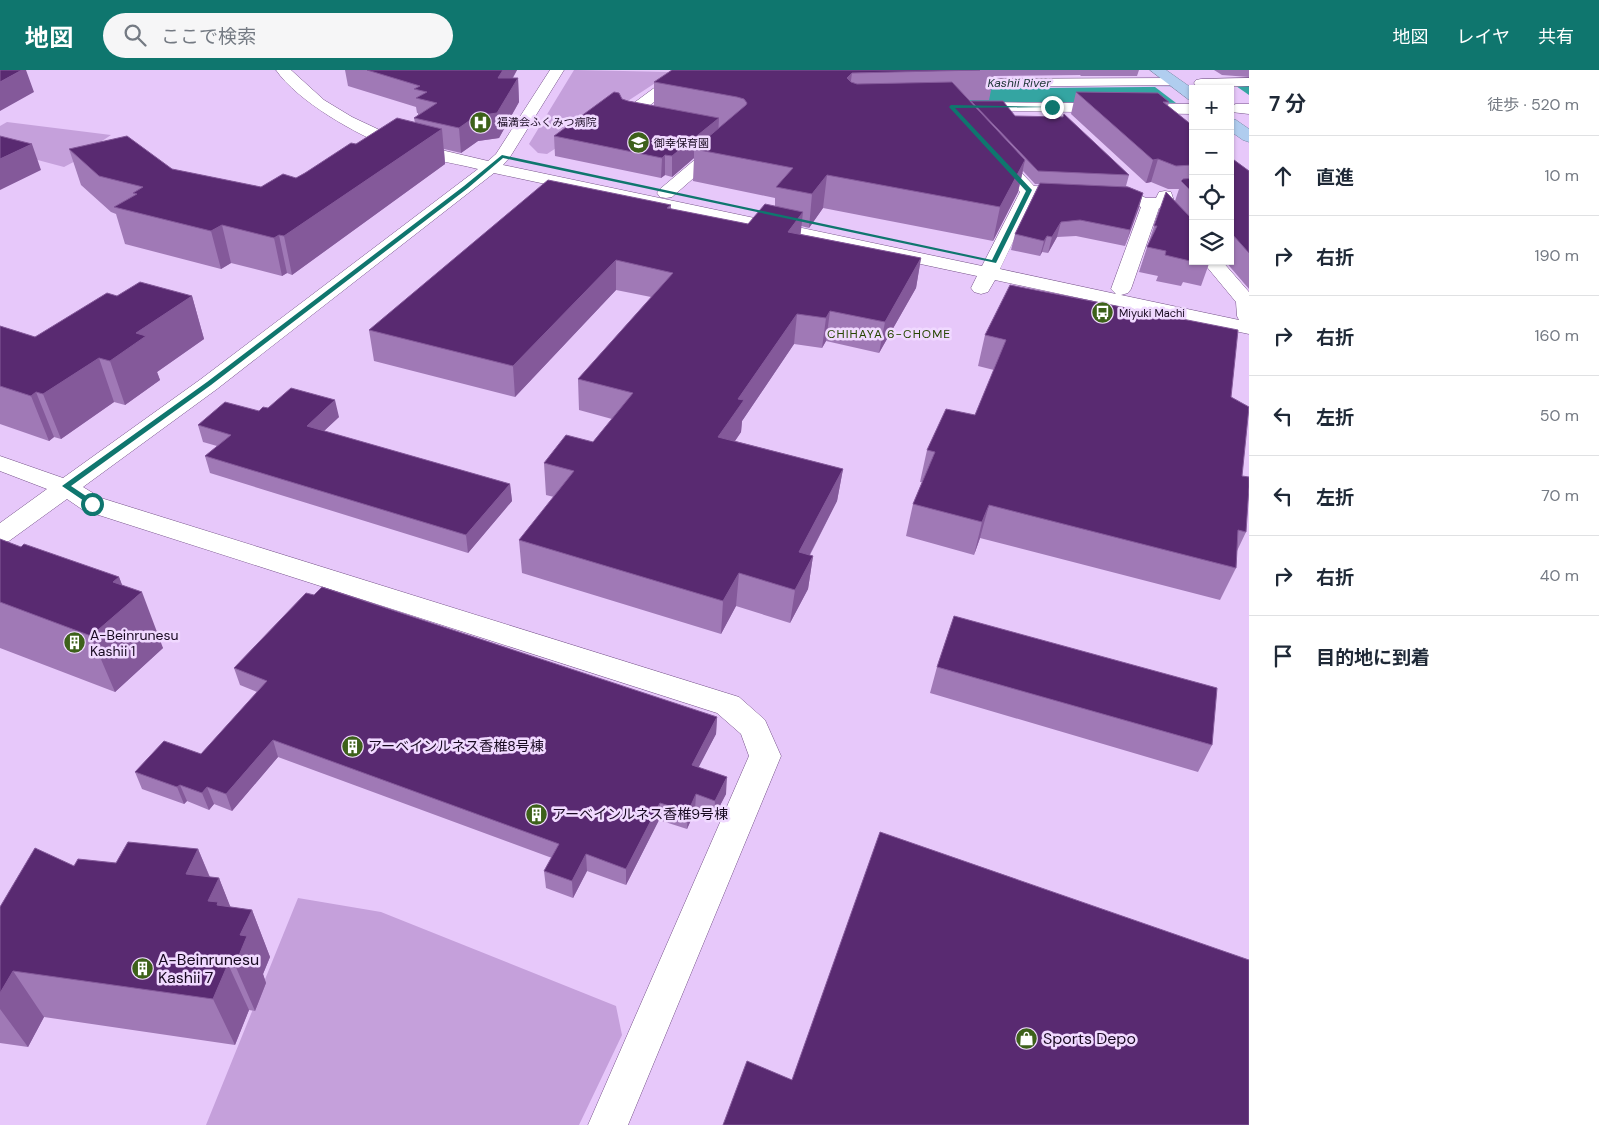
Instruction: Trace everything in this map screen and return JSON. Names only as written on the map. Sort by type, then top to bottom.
[{"type":"highway","points":[[1157,70],[1189,93]]},
{"type":"highway","points":[[1239,113],[1249,137]]},
{"type":"street","points":[[283,70],[320,103],[398,145],[666,193],[988,274],[1121,289],[1248,320]]},
{"type":"street","points":[[0,535],[209,384],[496,162],[557,70]]},
{"type":"street","points":[[667,121],[628,114],[678,77]]},
{"type":"street","points":[[941,83],[1173,82]]},
{"type":"street","points":[[1200,82],[1249,82]]},
{"type":"street","points":[[1052,107],[1067,121]]},
{"type":"street","points":[[957,113],[1052,107],[1189,109]]},
{"type":"street","points":[[1155,108],[1178,127]]},
{"type":"street","points":[[360,110],[402,130],[460,148],[496,162],[988,274],[1248,320]]},
{"type":"street","points":[[666,193],[734,134],[715,131]]},
{"type":"street","points":[[983,142],[1029,190],[1132,188],[1140,201],[1158,201],[1184,196]]},
{"type":"street","points":[[988,274],[1029,190]]},
{"type":"street","points":[[1158,201],[1174,218]]},
{"type":"street","points":[[1121,289],[1158,201]]},
{"type":"street","points":[[1214,265],[1246,301],[1248,320]]},
{"type":"street","points":[[0,463],[66,486],[92,504],[728,705],[754,728],[765,756],[608,1125]]},
{"type":"shaded area","points":[[574,70],[672,72],[547,154],[538,153],[529,144]]},
{"type":"shaded area","points":[[1234,86],[1249,86],[1249,102],[1234,102]]},
{"type":"shaded area","points":[[1189,87],[1189,103],[849,101],[851,90]]},
{"type":"shaded area","points":[[7,122],[111,135],[102,141],[102,147],[64,167],[0,150],[0,126]]},
{"type":"shaded area","points":[[298,898],[381,912],[616,1006],[622,1035],[579,1125],[206,1125]]},
{"type":"pier","points":[[1234,86],[1249,95],[1249,102],[1234,102]]},
{"type":"pier","points":[[1155,87],[1189,87],[1189,103],[1176,103]]},
{"type":"building","points":[[0,70],[22,70],[0,82]]},
{"type":"building","points":[[367,70],[503,70],[498,78],[518,78],[497,113],[476,116],[459,128],[414,118],[437,103],[416,98],[427,92],[414,89],[420,86]]},
{"type":"building","points":[[672,70],[980,70],[852,73],[847,78],[857,84],[952,82],[1025,160],[1000,207],[827,175],[812,194],[776,187],[793,168],[694,149],[747,103],[744,99],[737,97],[654,82]]},
{"type":"building","points":[[614,92],[619,93],[622,99],[628,101],[719,118],[672,156],[665,155],[662,158],[554,136]]},
{"type":"building","points":[[1076,92],[1158,93],[1169,102],[1163,102],[1189,123],[1189,165],[1176,166],[1158,159],[1153,160]]},
{"type":"building","points":[[971,101],[1003,101],[1015,116],[1063,117],[1064,114],[1129,175],[1038,171]]},
{"type":"building","points":[[397,118],[442,129],[284,236],[279,235],[274,238],[222,225],[211,231],[114,207],[137,194],[133,193],[143,187],[99,176],[69,149],[127,136],[172,169],[261,187],[283,174],[296,178],[351,143],[356,144]]},
{"type":"building","points":[[0,136],[32,144],[0,159]]},
{"type":"building","points":[[1234,160],[1249,171],[1249,253],[1234,236]]},
{"type":"building","points":[[1189,178],[1189,189],[1181,181]]},
{"type":"building","points":[[548,180],[671,205],[667,208],[748,224],[765,204],[803,212],[788,232],[921,258],[885,322],[830,311],[826,318],[797,314],[738,399],[744,400],[718,437],[843,469],[799,552],[813,556],[795,590],[739,573],[723,601],[519,540],[574,471],[544,463],[566,435],[593,442],[633,393],[578,379],[673,273],[616,260],[513,366],[369,330]]},
{"type":"building","points":[[1040,183],[1128,187],[1143,193],[1130,230],[1080,220],[1061,222],[1052,237],[1047,236],[1044,241],[1015,234]]},
{"type":"building","points":[[1166,192],[1189,216],[1189,261],[1165,255],[1166,251],[1147,247],[1157,226],[1154,226]]},
{"type":"building","points":[[140,282],[192,296],[136,333],[146,336],[110,361],[99,358],[43,394],[36,392],[31,396],[0,386],[0,326],[35,337],[107,293],[117,296]]},
{"type":"building","points":[[1010,285],[1238,330],[1231,397],[1249,407],[1242,476],[1249,477],[1249,487],[1246,532],[1238,530],[1236,568],[989,505],[982,522],[913,504],[935,452],[927,450],[946,409],[975,415],[1006,340],[985,335]]},
{"type":"building","points":[[291,388],[335,400],[307,426],[510,484],[466,535],[205,456],[231,435],[198,425],[225,402],[259,411],[263,407],[268,408]]},
{"type":"building","points":[[0,539],[21,547],[24,544],[119,577],[113,582],[142,592],[91,636],[0,602]]},
{"type":"building","points":[[322,587],[717,717],[692,765],[727,777],[715,801],[696,794],[688,812],[660,803],[626,869],[586,854],[572,881],[544,871],[559,844],[273,740],[226,794],[207,787],[202,793],[180,785],[177,787],[135,772],[164,741],[201,754],[267,681],[234,668],[306,593],[314,595]]},
{"type":"building","points":[[954,616],[1217,688],[1212,745],[937,667]]},
{"type":"building","name":"Sports Depo","points":[[880,832],[1249,960],[1249,1125],[723,1125],[747,1061],[792,1080]]},
{"type":"building","points":[[128,842],[198,849],[186,874],[219,878],[208,901],[218,902],[217,905],[252,910],[240,935],[247,936],[235,965],[228,964],[213,999],[13,971],[0,993],[0,907],[35,848],[74,866],[78,859],[116,863]]},
{"type":"place","name":"福満会ふくみつ病院","points":[[481,122]]},
{"type":"place","name":"御幸保育園","points":[[638,143]]},
{"type":"place","name":"Miyuki Machi","points":[[1103,313]]},
{"type":"place","name":"A-Beinrunesu Kashii 1","points":[[74,643]]},
{"type":"place","name":"アーベインルネス香椎8号棟","points":[[352,746]]},
{"type":"place","name":"アーベインルネス香椎9号棟","points":[[536,814]]},
{"type":"place","name":"A-Beinrunesu Kashii 7","points":[[142,968]]},
{"type":"place","name":"Sports Depo","points":[[1027,1038]]},
{"type":"district","name":"CHIHAYA 6-CHOME","points":[[889,334]]},
{"type":"route","points":[[92,504],[66,486],[209,384],[351,273],[466,187],[502,157],[994,262],[1029,190],[951,106],[1052,107]]},
{"type":"water label","name":"Kashii River","points":[[1019,83]]}]
